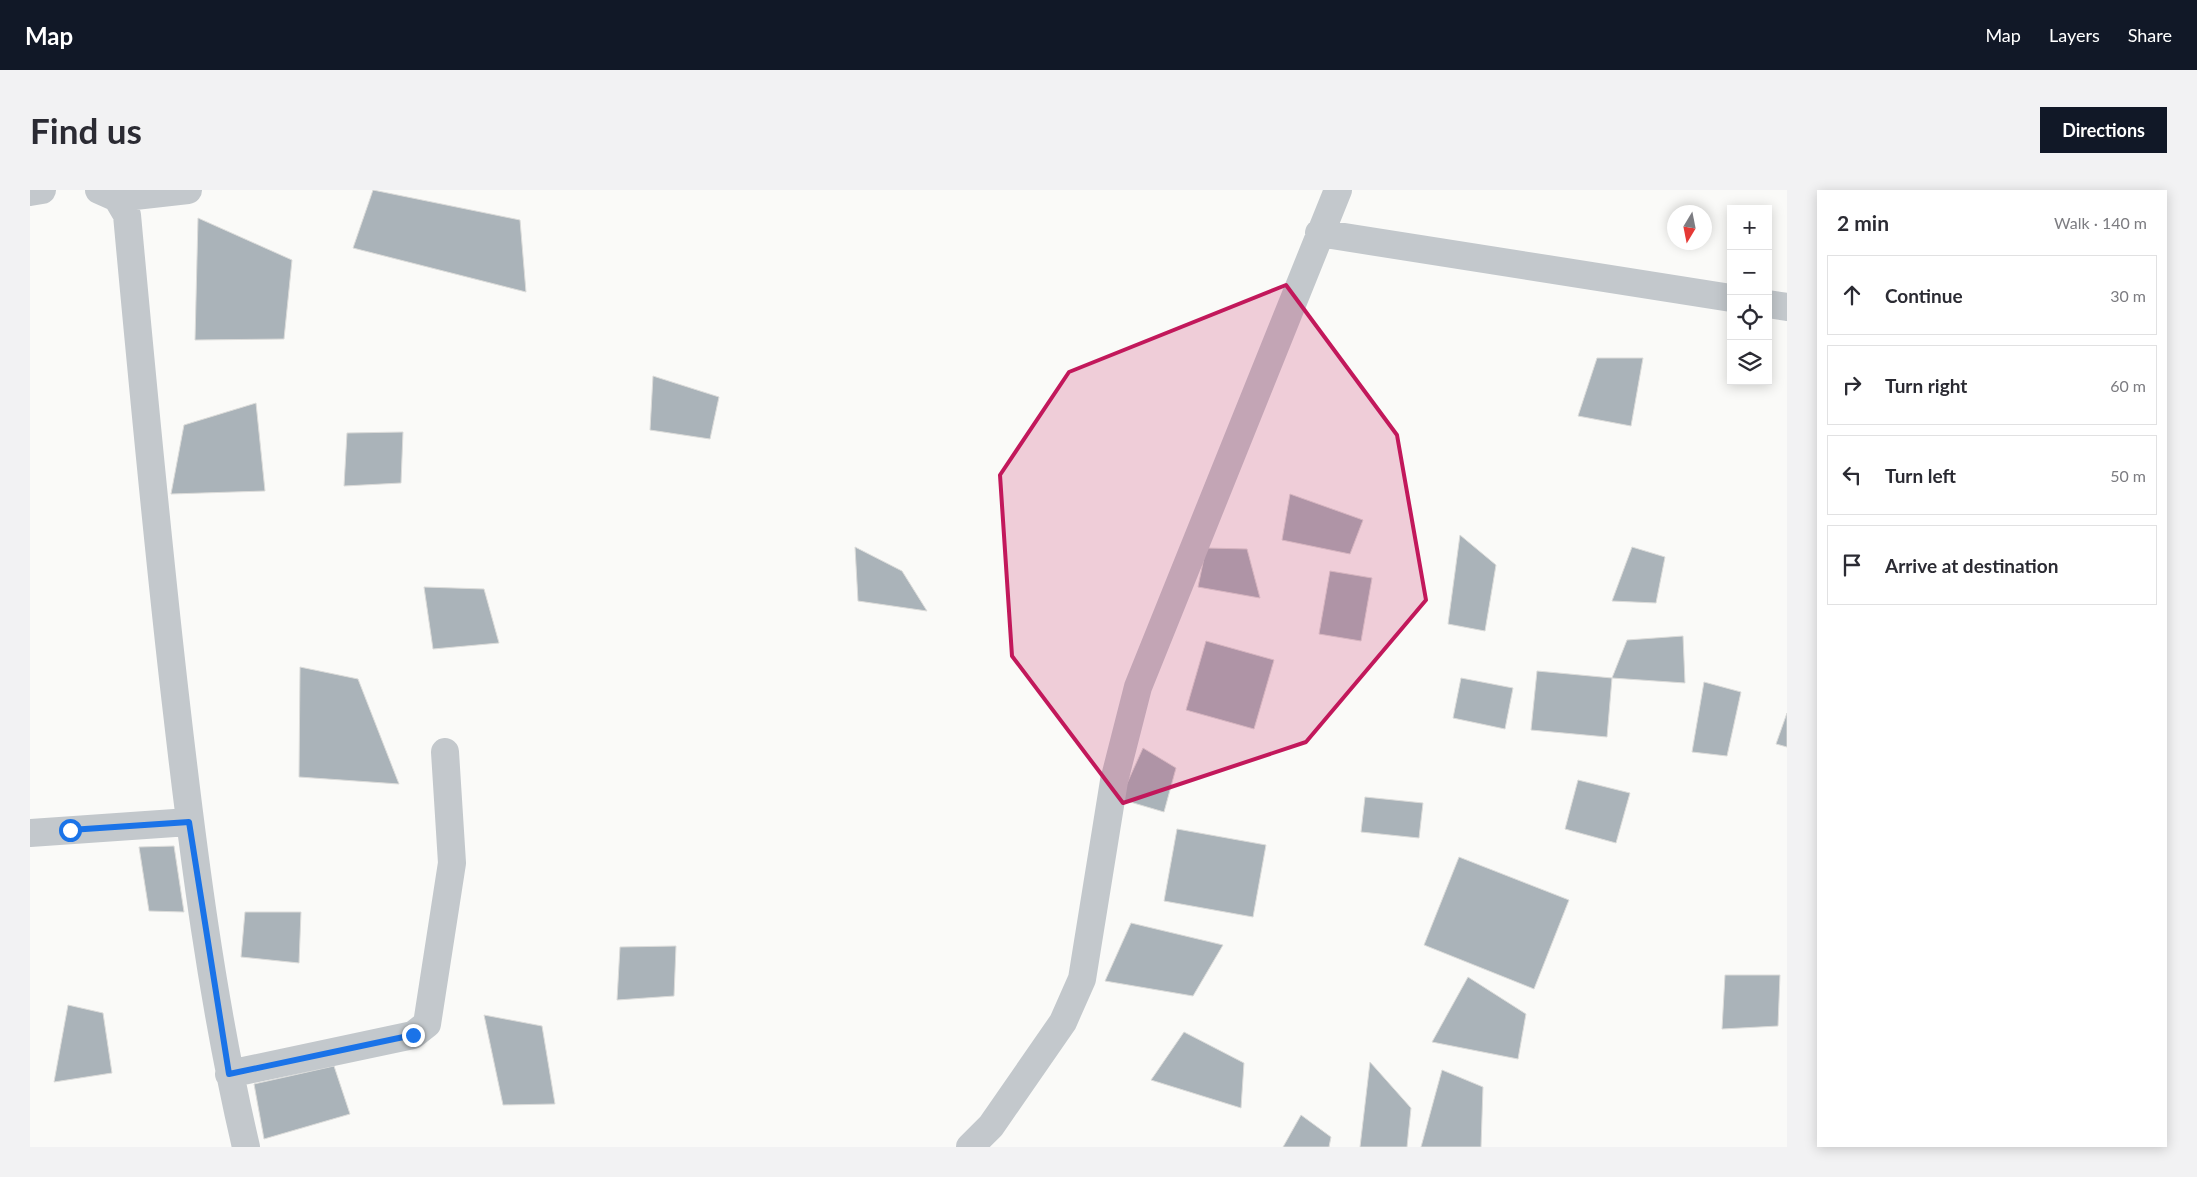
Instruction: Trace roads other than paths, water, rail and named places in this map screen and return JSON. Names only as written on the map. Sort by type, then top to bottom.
[{"type":"street","points":[[30,192],[48,190]]},
{"type":"street","points":[[108,194],[188,190]]},
{"type":"street","points":[[970,1147],[991,1126],[1063,1022],[1082,980],[1114,781],[1138,687],[1319,233],[1338,190]]},
{"type":"street","points":[[108,194],[127,215],[158,547],[189,822],[229,1074],[246,1147]]},
{"type":"street","points":[[1319,233],[1727,297]]},
{"type":"street","points":[[1772,305],[1787,307]]},
{"type":"street","points":[[229,1074],[413,1035],[427,1024],[452,863],[445,752]]},
{"type":"street","points":[[30,833],[189,822]]}]
